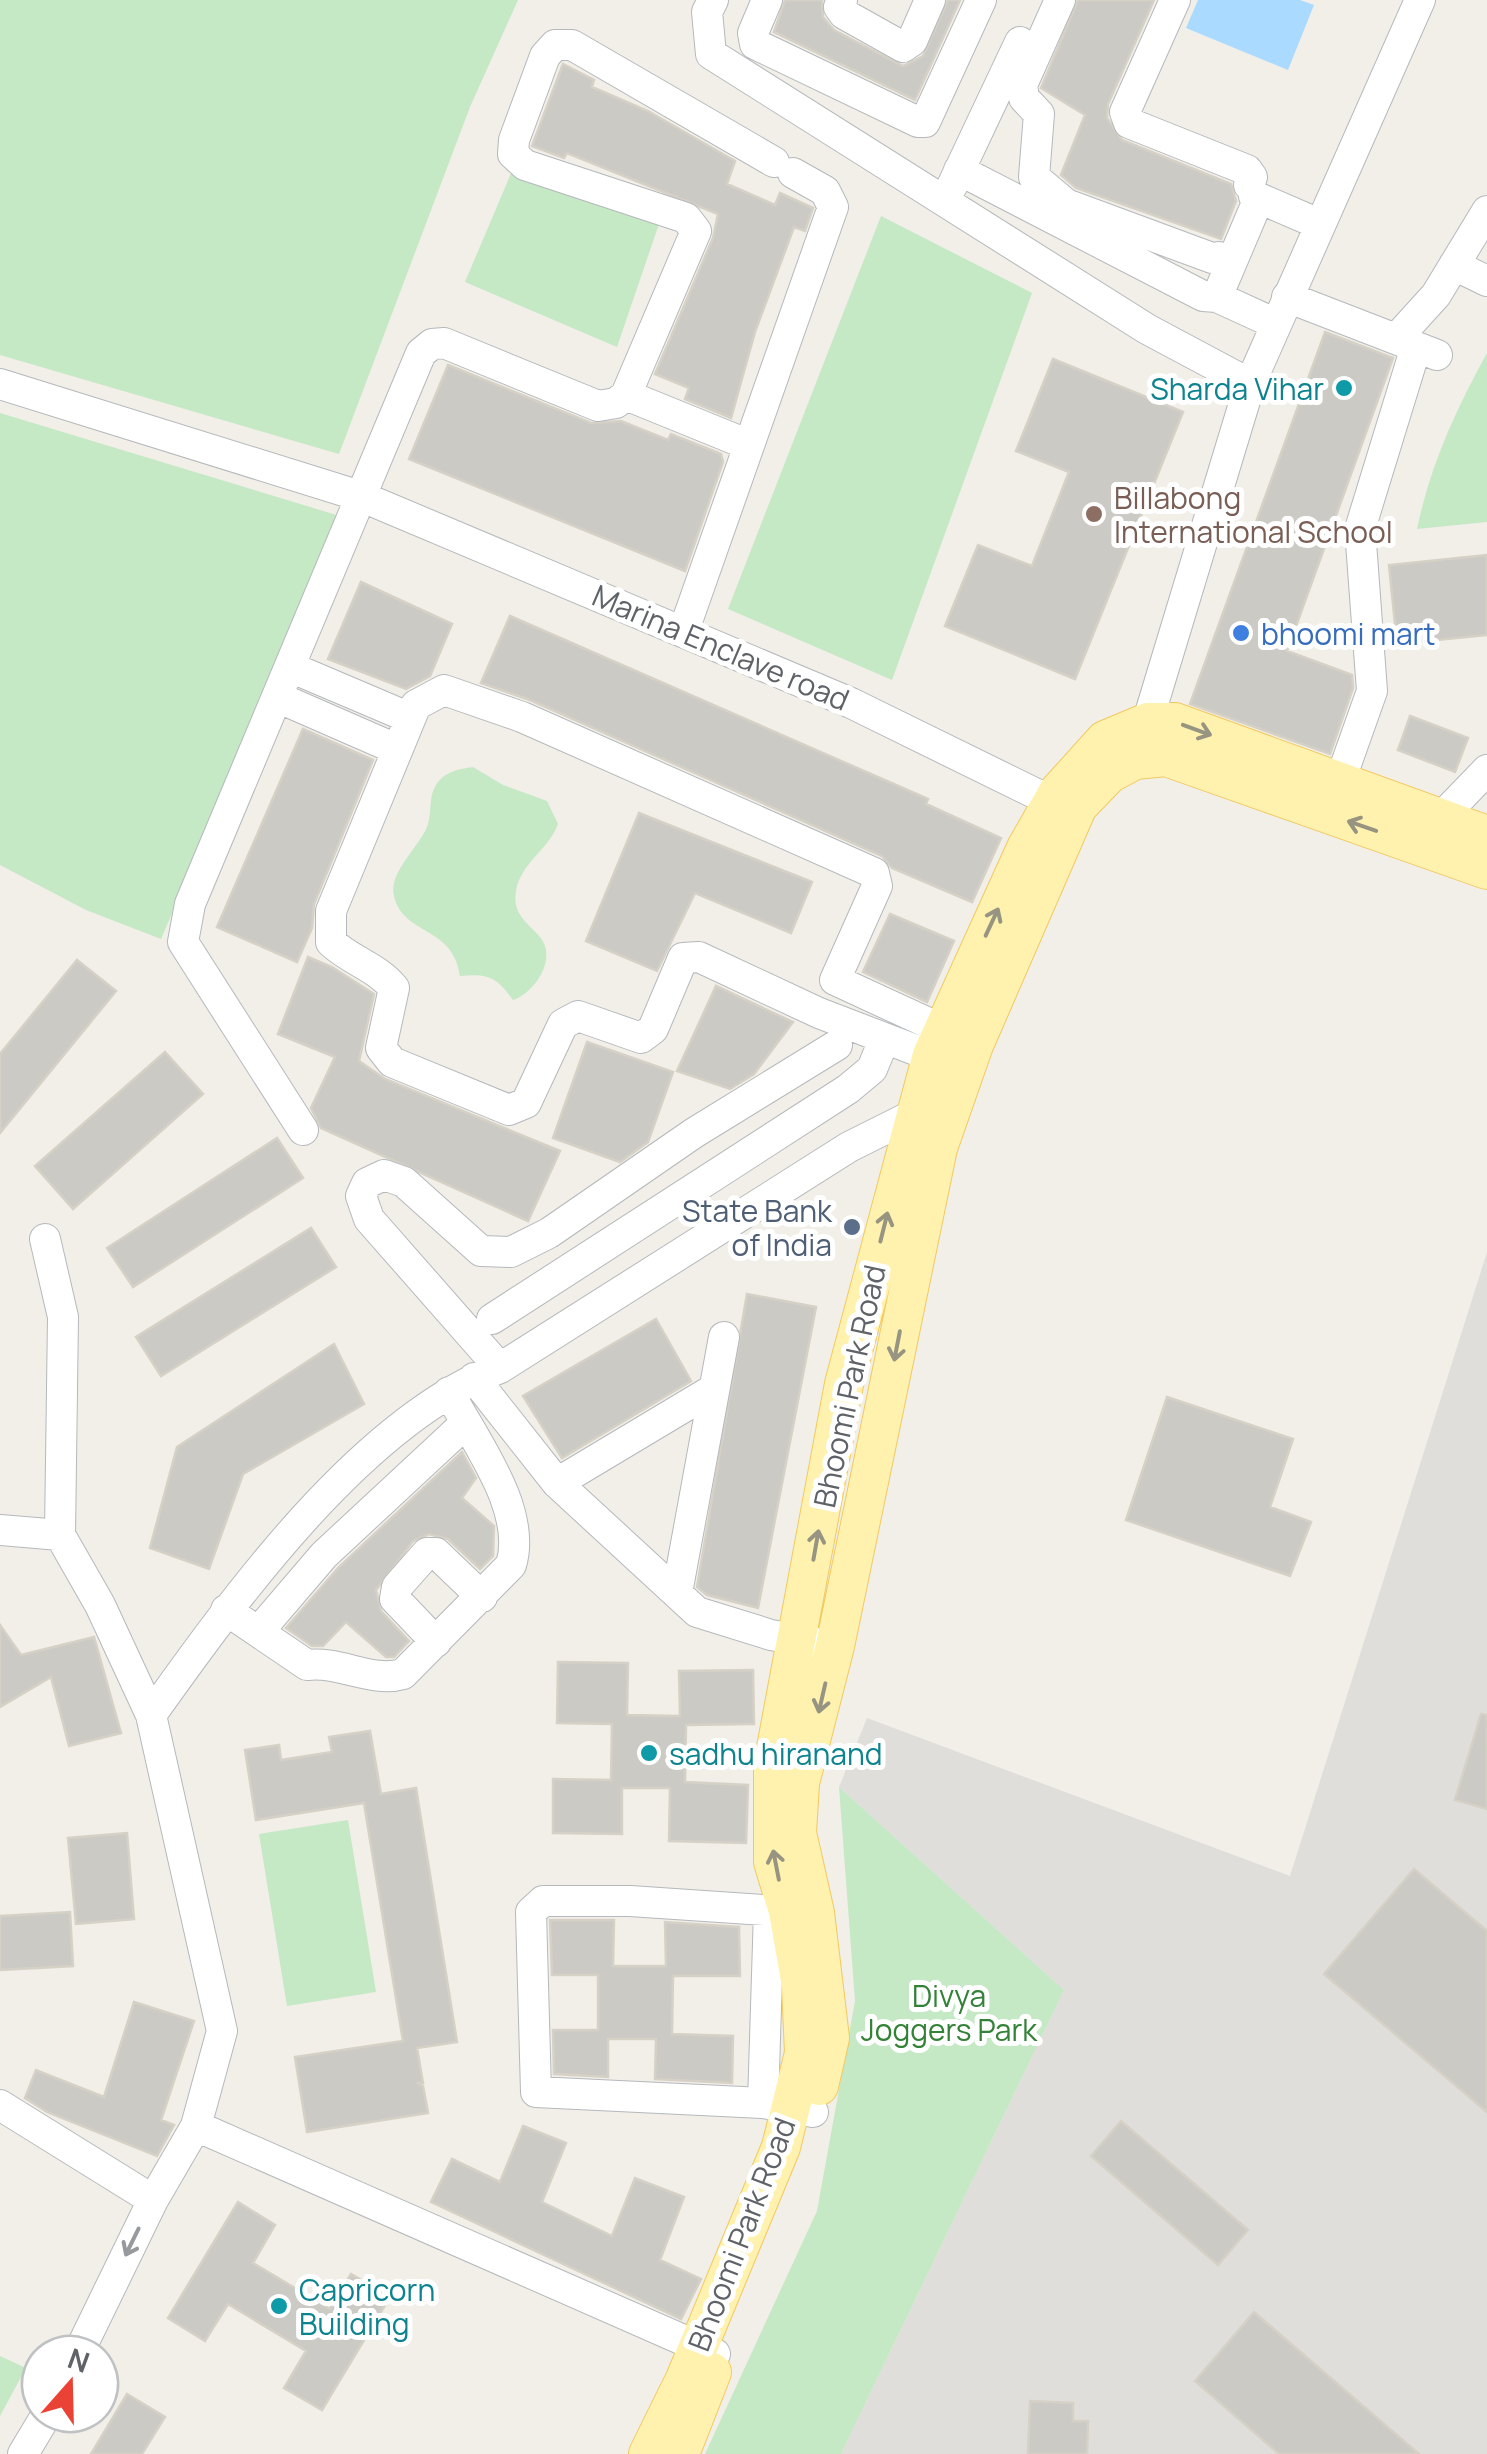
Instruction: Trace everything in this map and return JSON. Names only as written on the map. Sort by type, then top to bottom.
[{"type":"main road","points":[[680,2454],[708,2351],[756,2236],[789,2107],[814,2055],[830,2038],[791,1912],[797,1833],[788,1766],[938,1148],[954,1059],[1068,807],[1079,764],[1105,740],[1148,722],[1175,722],[1487,834]]},
{"type":"main road","points":[[1068,807],[1134,760],[1166,757],[1487,870]]},
{"type":"main road","name":"Bhoomi Park Road","points":[[817,1643],[844,1384],[892,1195],[920,1111],[954,1059]]},
{"type":"main road","name":"Bhoomi Park Road","points":[[648,2454],[708,2351]]},
{"type":"street","points":[[713,0],[707,12],[710,54],[1147,329],[1250,384]]},
{"type":"street","points":[[767,0],[753,33],[755,44],[918,122],[925,122],[981,0]]},
{"type":"street","points":[[842,0],[839,7],[844,14],[903,47],[912,42],[930,0]]},
{"type":"street","points":[[946,202],[1040,0]]},
{"type":"street","points":[[1060,0],[1022,85],[1024,98],[1040,114],[1034,177],[1066,204],[1212,258],[1220,256]]},
{"type":"street","points":[[1175,0],[1125,112],[1129,123],[1247,170],[1252,177],[1254,193],[1217,297]]},
{"type":"street","points":[[1134,760],[1250,384],[1420,0]]},
{"type":"street","points":[[303,1130],[184,942],[190,904],[421,352],[432,344],[444,343],[598,406],[616,403],[626,395],[696,231],[686,218],[525,165],[513,154],[514,140],[544,56],[555,46],[572,45],[825,191],[833,208],[684,630]]},
{"type":"street","points":[[958,170],[1203,296],[1282,310],[1416,347]]},
{"type":"street","points":[[1254,193],[1320,224]]},
{"type":"street","points":[[1340,781],[1372,691],[1360,529],[1436,295],[1487,212]]},
{"type":"street","points":[[1454,265],[1487,281]]},
{"type":"street","name":"Marina Enclave road","points":[[0,384],[360,496],[851,703],[1068,807]]},
{"type":"street","points":[[626,395],[749,445]]},
{"type":"street","points":[[290,666],[410,718]]},
{"type":"street","points":[[819,1013],[877,886],[874,873],[522,717],[444,690],[416,704],[331,911],[332,942],[348,958],[382,974],[394,988],[381,1048],[392,1062],[510,1110],[526,1103],[563,1024],[578,1016],[641,1038],[654,1029],[683,958],[699,957],[819,1013],[884,1040],[954,1059]]},
{"type":"street","points":[[277,697],[396,748]]},
{"type":"street","points":[[1414,844],[1487,770]]},
{"type":"street","points":[[835,980],[954,1059]]},
{"type":"street","points":[[259,1631],[324,1556],[466,1423],[486,1373],[488,1314],[848,1089],[872,1069],[884,1040]]},
{"type":"street","points":[[817,1643],[697,1612],[557,1483],[486,1373],[369,1218],[361,1196],[367,1183],[384,1174],[404,1182],[481,1251],[511,1252],[549,1233],[694,1133],[837,1044]]},
{"type":"street","points":[[151,1715],[226,1610],[377,1443],[849,1147],[920,1111]]},
{"type":"street","points":[[45,1239],[63,1317],[60,1535],[100,1606],[151,1715],[222,2031],[196,2126],[154,2200],[88,2334]]},
{"type":"street","points":[[677,1593],[724,1337]]},
{"type":"street","points":[[557,1483],[714,1388]]},
{"type":"street","points":[[226,1610],[307,1665],[324,1663],[384,1679],[403,1674],[511,1565],[517,1545],[506,1502],[466,1423]]},
{"type":"street","points":[[1,1534],[60,1535]]},
{"type":"street","points":[[436,1642],[395,1599],[396,1587],[428,1553],[436,1553],[482,1597]]},
{"type":"street","points":[[543,1901],[791,1912],[789,2107],[536,2092],[532,1912],[543,1901]]},
{"type":"street","points":[[0,2105],[154,2200]]},
{"type":"street","points":[[196,2126],[708,2351]]},
{"type":"shaded area","points":[[1487,1252],[1487,2454],[841,2454],[1064,1990],[839,1787],[867,1718],[1290,1876]]},
{"type":"green space","points":[[0,0],[518,0],[470,107],[339,454],[0,355]]},
{"type":"green space","points":[[512,171],[660,221],[617,347],[465,282]]},
{"type":"green space","points":[[881,216],[1032,293],[892,680],[728,609]]},
{"type":"green space","points":[[1487,353],[1487,522],[1417,529],[1445,438]]},
{"type":"green space","points":[[0,413],[343,517],[161,939],[86,910],[0,865]]},
{"type":"green space","points":[[473,767],[503,785],[547,801],[558,824],[523,873],[516,891],[518,912],[540,937],[546,955],[536,983],[513,1000],[491,978],[460,976],[448,948],[407,918],[394,896],[395,878],[427,827],[432,793],[438,782],[449,773]]},
{"type":"green space","name":"Divya Joggers Park","points":[[839,1787],[1064,1990],[841,2454],[705,2454],[817,2211],[855,2001]]},
{"type":"green space","points":[[348,1820],[376,1992],[287,2006],[259,1834]]},
{"type":"green space","points":[[0,2356],[20,2365],[20,2379],[0,2416]]},
{"type":"water","points":[[1198,0],[1300,0],[1314,5],[1288,70],[1186,28]]},
{"type":"building","points":[[785,0],[822,0],[823,17],[834,30],[903,66],[923,56],[948,0],[960,0],[915,100],[774,32]]},
{"type":"building","points":[[1078,0],[1154,0],[1108,104],[1107,118],[1122,140],[1231,184],[1236,201],[1221,239],[1076,188],[1061,175],[1085,115],[1041,88]]},
{"type":"building","points":[[563,64],[594,80],[592,87],[648,111],[735,161],[727,184],[775,205],[780,193],[813,208],[805,231],[794,227],[755,332],[731,418],[685,399],[689,388],[655,374],[713,238],[718,214],[567,153],[564,158],[532,146]]},
{"type":"building","points":[[1325,332],[1393,358],[1287,651],[1352,675],[1353,688],[1330,754],[1190,704]]},
{"type":"building","name":"Billabong International School","points":[[1053,359],[1183,412],[1075,679],[945,626],[978,545],[1032,566],[1069,472],[1016,451]]},
{"type":"building","points":[[448,365],[591,423],[621,421],[668,440],[671,434],[721,454],[723,462],[685,571],[409,459]]},
{"type":"building","points":[[1487,555],[1487,635],[1397,644],[1389,565]]},
{"type":"building","points":[[361,582],[452,624],[430,676],[406,689],[328,659]]},
{"type":"building","points":[[510,616],[928,799],[926,804],[1001,838],[972,902],[892,868],[882,856],[530,700],[481,683]]},
{"type":"building","points":[[1410,716],[1468,738],[1455,772],[1398,750]]},
{"type":"building","points":[[303,729],[373,760],[314,904],[312,928],[297,962],[217,927]]},
{"type":"building","points":[[639,813],[812,882],[791,933],[695,893],[657,971],[586,941]]},
{"type":"building","points":[[890,914],[954,941],[927,1002],[863,972]]},
{"type":"building","points":[[308,957],[332,967],[374,994],[359,1061],[385,1079],[560,1151],[528,1221],[321,1128],[311,1108],[335,1057],[278,1034]]},
{"type":"building","points":[[77,960],[116,991],[0,1133],[0,1054]]},
{"type":"building","points":[[716,986],[793,1022],[754,1074],[730,1089],[677,1071]]},
{"type":"building","points":[[587,1042],[673,1072],[648,1142],[620,1162],[553,1138]]},
{"type":"building","points":[[165,1052],[203,1094],[73,1209],[35,1166]]},
{"type":"building","points":[[277,1138],[303,1178],[133,1287],[107,1248]]},
{"type":"building","points":[[311,1228],[336,1267],[161,1376],[136,1337]]},
{"type":"building","points":[[747,1294],[816,1307],[758,1608],[707,1595],[697,1587]]},
{"type":"building","points":[[656,1319],[691,1381],[562,1458],[523,1396]]},
{"type":"building","points":[[334,1344],[364,1404],[243,1474],[209,1569],[150,1548],[177,1447]]},
{"type":"building","points":[[1167,1397],[1293,1439],[1270,1507],[1311,1522],[1290,1576],[1126,1520]]},
{"type":"building","points":[[462,1452],[476,1478],[462,1498],[494,1526],[493,1556],[480,1569],[448,1539],[429,1534],[413,1541],[376,1590],[381,1611],[409,1641],[394,1657],[386,1657],[346,1622],[323,1646],[312,1646],[286,1628],[338,1568]]},
{"type":"building","points":[[0,1625],[21,1655],[94,1637],[121,1733],[69,1746],[51,1677],[0,1707]]},
{"type":"building","points":[[558,1662],[628,1663],[627,1715],[680,1716],[679,1671],[753,1670],[754,1724],[686,1725],[685,1782],[748,1785],[746,1843],[669,1841],[670,1788],[622,1788],[622,1834],[553,1833],[553,1779],[611,1780],[612,1724],[557,1723]]},
{"type":"building","points":[[1481,1714],[1487,1715],[1487,1809],[1455,1800]]},
{"type":"building","points":[[370,1731],[381,1794],[416,1788],[457,2042],[417,2048],[423,2083],[417,2083],[423,2086],[428,2113],[307,2132],[295,2057],[403,2041],[364,1803],[256,1820],[245,1750],[279,1745],[281,1760],[332,1752],[329,1737]]},
{"type":"building","points":[[127,1833],[134,1919],[76,1924],[68,1838]]},
{"type":"building","points":[[1414,1869],[1487,1931],[1487,2112],[1324,1974]]},
{"type":"building","points":[[70,1912],[73,1966],[0,1970],[0,1916]]},
{"type":"building","points":[[550,1920],[614,1920],[613,1966],[666,1966],[665,1922],[739,1927],[740,1976],[673,1976],[672,2034],[733,2036],[732,2083],[655,2079],[656,2039],[608,2039],[608,2077],[554,2074],[553,2030],[598,2030],[598,1975],[552,1975]]},
{"type":"building","points":[[134,2002],[194,2021],[161,2120],[174,2125],[157,2156],[47,2112],[25,2098],[36,2070],[104,2097]]},
{"type":"building","points":[[1121,2121],[1248,2230],[1218,2265],[1091,2156]]},
{"type":"building","points":[[523,2126],[566,2143],[542,2202],[612,2236],[635,2178],[684,2197],[660,2260],[701,2279],[681,2319],[431,2202],[452,2159],[500,2182]]},
{"type":"building","name":"Capricorn Building","points":[[238,2202],[275,2225],[253,2263],[330,2309],[351,2274],[390,2297],[322,2410],[284,2388],[306,2351],[228,2304],[205,2341],[168,2318]]},
{"type":"building","points":[[1254,2312],[1419,2454],[1279,2454],[1195,2381]]},
{"type":"building","points":[[127,2394],[165,2417],[142,2454],[91,2454],[103,2434],[120,2434],[120,2406]]},
{"type":"building","points":[[1030,2401],[1073,2403],[1073,2421],[1088,2421],[1087,2454],[1028,2454]]},
{"type":"place","name":"Sharda Vihar","points":[[1344,388]]},
{"type":"place","name":"Billabong International School","points":[[1094,514]]},
{"type":"place","name":"bhoomi mart","points":[[1241,633]]},
{"type":"place","name":"State Bank of India","points":[[852,1227]]},
{"type":"place","name":"sadhu hiranand","points":[[649,1753]]},
{"type":"place","name":"Capricorn Building","points":[[279,2306]]}]
